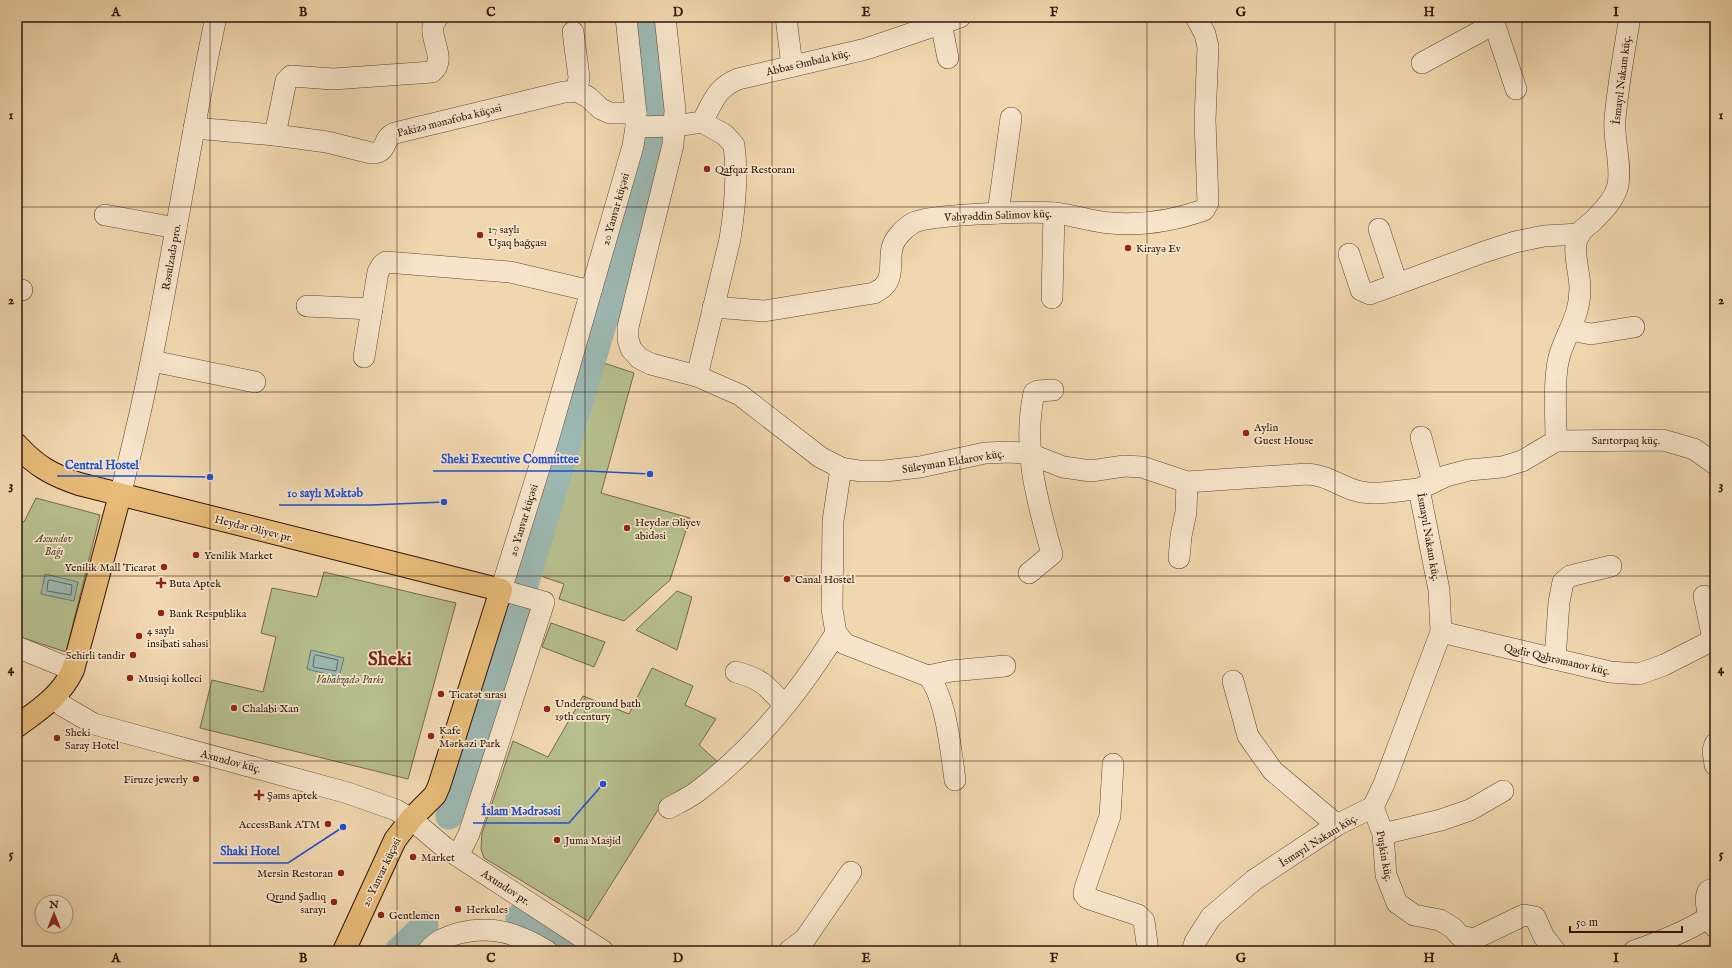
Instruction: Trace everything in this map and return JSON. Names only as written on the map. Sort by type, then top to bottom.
[{"type":"main road","name":"Heydər Əliyev pr.","points":[[17,445],[41,468],[57,476],[120,495],[507,591]]},
{"type":"main road","points":[[17,726],[55,698],[68,682],[73,670],[120,495]]},
{"type":"main road","name":"20 Yanvar küçəsi","points":[[344,951],[395,840],[411,819],[435,795],[507,591]]},
{"type":"street","name":"Rəsulzadə pro.","points":[[120,495],[137,431],[152,361],[194,128],[216,17]]},
{"type":"street","points":[[275,135],[286,80],[291,76],[333,79],[432,72],[437,67],[438,60],[433,26],[438,17]]},
{"type":"street","name":"20 Yanvar küçəsi","points":[[507,591],[548,440],[633,146],[636,120],[626,17]]},
{"type":"street","points":[[666,17],[675,126]]},
{"type":"street","points":[[786,17],[792,66]]},
{"type":"street","name":"Vəhyəddin Səlimov küç.","points":[[714,307],[764,311],[874,293],[885,286],[890,275],[892,247],[901,232],[914,222],[937,217],[998,213],[1054,213],[1110,223],[1131,224],[1182,217],[1204,210],[1208,202],[1205,120],[1208,47],[1205,34],[1196,17]]},
{"type":"street","name":"İsmayıl Nakam küç.","points":[[1580,234],[1600,214],[1614,196],[1618,186],[1619,174],[1615,120],[1623,55],[1630,17]]},
{"type":"street","points":[[948,58],[950,20]]},
{"type":"street","name":"Abbas Əmbala küç.","points":[[702,122],[720,90],[727,84],[738,79],[866,49],[950,20]]},
{"type":"street","points":[[1422,63],[1493,21],[1516,89]]},
{"type":"street","points":[[573,32],[579,77],[577,92],[588,97],[601,109],[636,120],[675,126],[702,122],[725,135],[734,145],[736,155],[734,218],[697,376]]},
{"type":"street","name":"Pakizə mənəfoba küçəsi","points":[[194,128],[275,135],[327,142],[371,153],[378,153],[383,150],[387,138],[394,133],[564,92],[577,92]]},
{"type":"street","points":[[998,213],[1011,118]]},
{"type":"street","name":"Süleyman Eldarov küç.","points":[[675,126],[673,145],[628,327],[628,339],[631,349],[639,358],[651,364],[697,376],[740,395],[820,457],[841,468],[860,471],[885,471],[920,467],[985,454],[1012,452],[1030,454],[1064,467],[1091,471],[1124,466],[1142,467],[1187,482],[1307,474],[1320,475],[1354,490],[1367,493],[1426,486]]},
{"type":"street","points":[[1052,298],[1054,213]]},
{"type":"street","points":[[105,215],[176,228]]},
{"type":"street","points":[[1379,229],[1397,284]]},
{"type":"street","points":[[1349,254],[1361,290],[1370,294],[1515,242],[1544,236],[1580,234],[1576,245],[1580,288],[1579,304],[1560,354],[1557,373],[1556,441]]},
{"type":"street","points":[[364,357],[378,272],[382,264],[386,262],[510,272],[591,291]]},
{"type":"street","points":[[307,306],[372,309]]},
{"type":"street","points":[[1570,330],[1591,334],[1634,327]]},
{"type":"street","points":[[152,361],[255,382]]},
{"type":"street","points":[[1029,573],[1052,554],[1034,490],[1030,454],[1030,410],[1034,393],[1038,391],[1053,390]]},
{"type":"street","points":[[1421,437],[1426,486]]},
{"type":"street","name":"Sarıtorpaq küç.","points":[[1556,441],[1662,440],[1694,449],[1715,464]]},
{"type":"street","name":"İsmayıl Nakam küç.","points":[[1192,951],[1194,942],[1211,917],[1254,880],[1337,825],[1373,807],[1384,784],[1441,632],[1439,590],[1426,486],[1446,476],[1470,470],[1502,467],[1522,461],[1556,441]]},
{"type":"street","points":[[841,468],[833,521],[832,609],[836,634],[845,644],[928,676],[935,684],[947,727],[955,780]]},
{"type":"street","points":[[1179,558],[1181,536],[1186,512],[1187,482]]},
{"type":"street","points":[[1555,659],[1559,602],[1563,582],[1570,576],[1611,566]]},
{"type":"street","points":[[458,856],[469,834],[538,600],[507,591]]},
{"type":"street","points":[[1704,596],[1714,639]]},
{"type":"street","name":"Qədir Qəhrəmanov küç.","points":[[1441,632],[1610,672],[1639,674],[1664,665],[1714,639]]},
{"type":"street","points":[[669,808],[697,792],[761,734],[815,667],[836,634]]},
{"type":"street","points":[[17,647],[73,670]]},
{"type":"street","points":[[928,676],[950,671],[1005,666]]},
{"type":"street","points":[[736,672],[753,677],[765,684],[784,705]]},
{"type":"street","points":[[1233,681],[1248,736],[1273,771],[1337,825]]},
{"type":"street","name":"Axundov küç.","points":[[55,698],[64,706],[94,724],[348,793],[396,810],[411,819]]},
{"type":"street","points":[[1715,744],[1713,751],[1715,765]]},
{"type":"street","points":[[1113,764],[1110,816],[1084,894],[1087,898],[1138,915],[1144,921],[1148,951]]},
{"type":"street","points":[[1383,834],[1441,820],[1470,810],[1503,791]]},
{"type":"street","name":"Puşkin küç.","points":[[1373,807],[1383,834],[1386,875],[1397,903],[1414,915],[1440,920],[1453,928],[1460,936],[1474,939],[1524,915],[1535,917],[1544,937],[1555,951]]},
{"type":"street","name":"Axundov pr.","points":[[411,819],[444,847],[603,951]]},
{"type":"street","points":[[789,951],[805,939],[850,872]]},
{"type":"street","points":[[1634,951],[1656,944],[1698,924],[1712,922],[1705,897],[1708,891],[1715,888]]},
{"type":"street","points":[[428,951],[438,941],[448,936],[488,929],[513,934],[547,951]]},
{"type":"green space","points":[[598,361],[634,373],[601,493],[690,518],[670,580],[624,621],[559,599],[564,584],[532,573]]},
{"type":"green space","name":"Axundov Bağı","points":[[36,498],[100,515],[66,652],[17,636],[17,520],[24,522]]},
{"type":"green space","name":"Vahabzadə Parkı","points":[[324,572],[456,603],[408,779],[200,728],[212,680],[263,692],[276,637],[261,633],[272,588],[317,597]]},
{"type":"green space","points":[[677,591],[692,597],[677,650],[636,630]]},
{"type":"green space","points":[[551,623],[605,642],[594,667],[542,647]]},
{"type":"green space","points":[[652,668],[693,686],[685,705],[716,719],[699,745],[720,764],[667,800],[658,810],[588,921],[484,858],[481,849],[482,833],[513,741],[548,757],[583,696],[629,714]]},
{"type":"water","points":[[45,574],[78,582],[74,601],[41,594]]},
{"type":"water","points":[[311,650],[344,658],[339,677],[307,669]]},
{"type":"waterway","points":[[449,816],[515,618],[654,155],[657,116],[649,17]]},
{"type":"waterway","points":[[519,917],[564,938],[582,951]]},
{"type":"waterway","points":[[398,951],[425,925]]},
{"type":"place","name":"Qafqaz Restoranı","points":[[707,169]]},
{"type":"place","name":"17 saylı Uşaq bağçası","points":[[480,235]]},
{"type":"place","name":"Kirayə Ev","points":[[1128,248]]},
{"type":"place","name":"Aylin Guest House","points":[[1246,433]]},
{"type":"place","name":"Sheki Executive Committee","points":[[650,474]]},
{"type":"place","name":"Central Hostel","points":[[210,477]]},
{"type":"place","name":"10 saylı Məktəb","points":[[444,502]]},
{"type":"place","name":"Heydər Əliyev abidəsi","points":[[627,528]]},
{"type":"place","name":"Yenilik Market","points":[[196,555]]},
{"type":"place","name":"Yenilik Mall Ticarət","points":[[164,567]]},
{"type":"place","name":"Canal Hostel","points":[[787,579]]},
{"type":"place","name":"Buta Aptek","points":[[161,583]]},
{"type":"place","name":"Bank Respublika","points":[[161,613]]},
{"type":"place","name":"4 saylı insibati sahəsi","points":[[139,636]]},
{"type":"place","name":"Sehirli təndir","points":[[133,655]]},
{"type":"place","name":"Musiqi kolleci","points":[[130,678]]},
{"type":"place","name":"Ticatət sırası","points":[[441,694]]},
{"type":"place","name":"Chalabi Xan","points":[[234,708]]},
{"type":"place","name":"Underground bath 19th century","points":[[547,709]]},
{"type":"place","name":"Kafe Mərkəzi Park","points":[[431,736]]},
{"type":"place","name":"Sheki Saray Hotel","points":[[57,738]]},
{"type":"place","name":"Firuze jewerly","points":[[196,779]]},
{"type":"place","name":"İslam Mədrəsəsi","points":[[603,784]]},
{"type":"place","name":"Şəms aptek","points":[[259,795]]},
{"type":"place","name":"AccessBank ATM","points":[[328,824]]},
{"type":"place","name":"Shaki Hotel","points":[[343,827]]},
{"type":"place","name":"Juma Masjid","points":[[557,840]]},
{"type":"place","name":"Market","points":[[413,857]]},
{"type":"place","name":"Mersin Restoran","points":[[341,873]]},
{"type":"place","name":"Qrand Şadlıq sarayı","points":[[334,902]]},
{"type":"place","name":"Herkules","points":[[458,909]]},
{"type":"place","name":"Gentlemen","points":[[381,915]]},
{"type":"district","name":"Sheki","points":[[390,658]]}]
